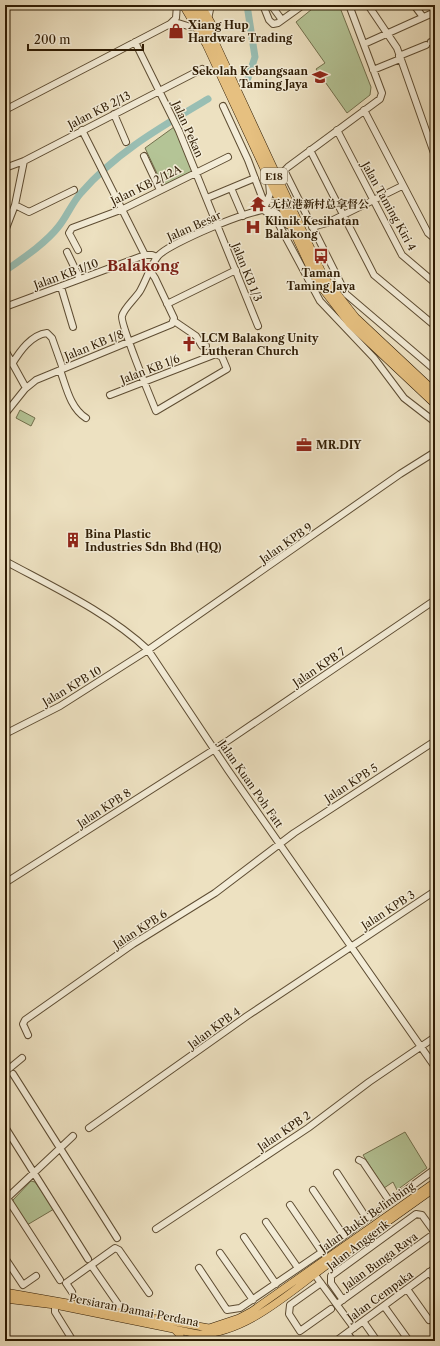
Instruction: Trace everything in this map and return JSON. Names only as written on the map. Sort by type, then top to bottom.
[{"type":"highway","points":[[177,5],[191,27],[225,94],[238,112]]},
{"type":"highway","name":"E18","points":[[184,5],[207,44],[317,280],[339,310],[365,338],[435,403]]},
{"type":"highway","name":"E18","points":[[192,5],[222,59],[277,181],[323,277],[355,318],[435,393]]},
{"type":"highway","points":[[200,5],[216,35],[222,59]]},
{"type":"main road","name":"Jalan Bukit Belimbing","points":[[313,1272],[435,1182]]},
{"type":"main road","name":"Jalan Bukit Belimbing","points":[[313,1272],[435,1188]]},
{"type":"main road","name":"Persiaran Damai Perdana","points":[[117,1315],[174,1329],[209,1328],[239,1318],[313,1272]]},
{"type":"main road","name":"Persiaran Damai Perdana","points":[[5,1292],[189,1329],[198,1334],[208,1334],[241,1324],[271,1306],[313,1272]]},
{"type":"main road","name":"Persiaran Damai Perdana","points":[[5,1299],[55,1303]]},
{"type":"main road","points":[[174,1329],[180,1334],[181,1341]]},
{"type":"main road","points":[[187,1341],[198,1334]]},
{"type":"street","points":[[5,110],[170,24],[176,18],[177,5]]},
{"type":"street","points":[[208,20],[211,5]]},
{"type":"street","points":[[263,5],[269,20],[273,24],[282,20],[303,5]]},
{"type":"street","points":[[271,5],[282,20]]},
{"type":"street","points":[[349,5],[382,93],[380,99],[285,170],[312,227],[342,286],[350,298],[435,370]]},
{"type":"street","points":[[368,5],[395,44],[435,156]]},
{"type":"street","points":[[414,5],[423,17]]},
{"type":"street","points":[[364,44],[435,12]]},
{"type":"street","points":[[170,24],[178,23],[191,27]]},
{"type":"street","name":"Jalan Pekan","points":[[135,42],[169,110],[218,225]]},
{"type":"street","points":[[374,70],[431,43]]},
{"type":"street","name":"Jalan KB 2/13","points":[[5,168],[24,161],[202,69]]},
{"type":"street","points":[[223,106],[255,178],[263,208],[277,221],[315,293],[326,308],[374,358],[404,398],[435,422]]},
{"type":"street","points":[[364,110],[402,186],[428,233],[435,239]]},
{"type":"street","points":[[114,114],[126,142]]},
{"type":"street","points":[[82,130],[145,255]]},
{"type":"street","name":"Jalan Taming Kiri 4","points":[[337,130],[372,201],[402,255],[435,283]]},
{"type":"street","points":[[310,150],[342,216],[374,275],[434,323]]},
{"type":"street","points":[[144,156],[160,190]]},
{"type":"street","name":"Jalan KB 2/12A","points":[[78,250],[69,233],[72,228],[123,209],[228,157]]},
{"type":"street","points":[[5,230],[15,205],[24,161]]},
{"type":"street","points":[[263,208],[270,194],[268,177]]},
{"type":"street","points":[[206,198],[255,178]]},
{"type":"street","points":[[312,227],[327,223],[402,186]]},
{"type":"street","points":[[231,188],[242,216]]},
{"type":"street","points":[[15,205],[29,212],[74,190]]},
{"type":"street","points":[[263,208],[276,212],[296,236]]},
{"type":"street","name":"Jalan Besar","points":[[157,257],[177,243],[218,225],[263,208]]},
{"type":"street","name":"Jalan KB 1/3","points":[[218,225],[258,326]]},
{"type":"street","points":[[67,252],[80,279]]},
{"type":"street","name":"Jalan KB 1/10","points":[[5,307],[145,255],[152,254],[157,257]]},
{"type":"street","points":[[144,382],[122,321],[122,316],[151,272],[157,257]]},
{"type":"street","points":[[167,304],[236,270]]},
{"type":"street","points":[[151,272],[167,304],[173,323],[196,336],[202,346],[206,346]]},
{"type":"street","points":[[61,287],[73,327]]},
{"type":"street","name":"Jalan KB 1/8","points":[[5,414],[26,388],[36,380],[173,323]]},
{"type":"street","points":[[12,364],[25,346],[41,335],[47,333],[52,338],[73,406],[79,414],[86,418]]},
{"type":"street","points":[[5,350],[26,388]]},
{"type":"street","name":"Jalan KB 1/6","points":[[110,395],[144,382],[219,354],[226,366],[224,372],[156,411],[144,382]]},
{"type":"street","name":"Jalan KPB 9","points":[[148,650],[400,474],[435,452]]},
{"type":"street","name":"Jalan Kuan Poh Fatt","points":[[5,561],[112,622],[133,636],[148,650],[214,749],[435,1067]]},
{"type":"street","name":"Jalan KPB 7","points":[[214,749],[435,600]]},
{"type":"street","name":"Jalan KPB 10","points":[[5,734],[60,706],[148,650]]},
{"type":"street","name":"Jalan KPB 5","points":[[279,843],[435,741]]},
{"type":"street","name":"Jalan KPB 8","points":[[5,883],[214,749]]},
{"type":"street","name":"Jalan KPB 6","points":[[28,1036],[23,1024],[25,1020],[133,944],[215,893],[279,843]]},
{"type":"street","name":"Jalan KPB 3","points":[[351,945],[435,891]]},
{"type":"street","name":"Jalan KPB 4","points":[[89,1128],[351,945]]},
{"type":"street","name":"Jalan KPB 2","points":[[156,1230],[308,1128],[435,1037]]},
{"type":"street","points":[[5,1070],[22,1058]]},
{"type":"street","points":[[13,1074],[117,1238]]},
{"type":"street","points":[[5,1127],[88,1259]]},
{"type":"street","points":[[6,1199],[73,1136]]},
{"type":"street","points":[[359,1160],[363,1162],[390,1202]]},
{"type":"street","points":[[199,1268],[225,1308],[230,1311],[240,1308],[322,1252],[435,1169]]},
{"type":"street","points":[[337,1173],[367,1219]]},
{"type":"street","points":[[5,1189],[6,1199],[60,1280]]},
{"type":"street","points":[[313,1190],[344,1236]]},
{"type":"street","points":[[290,1205],[322,1252]]},
{"type":"street","name":"Jalan Anggerik","points":[[343,1300],[331,1283],[331,1276],[420,1214],[435,1233]]},
{"type":"street","points":[[266,1222],[298,1268]]},
{"type":"street","name":"Jalan Bunga Raya","points":[[337,1304],[435,1233]]},
{"type":"street","points":[[244,1237],[276,1284]]},
{"type":"street","points":[[72,1292],[66,1283],[115,1248],[120,1250],[149,1293]]},
{"type":"street","points":[[220,1253],[253,1300]]},
{"type":"street","points":[[5,1258],[23,1285],[36,1276]]},
{"type":"street","points":[[91,1265],[118,1304],[117,1315]]},
{"type":"street","points":[[432,1270],[435,1280]]},
{"type":"street","name":"Jalan Cempaka","points":[[336,1341],[432,1270]]},
{"type":"street","points":[[313,1272],[354,1328]]},
{"type":"street","points":[[321,1283],[290,1305],[288,1309],[289,1314],[300,1331],[331,1309]]},
{"type":"street","points":[[407,1289],[429,1320]]},
{"type":"street","points":[[55,1303],[55,1312],[73,1341]]},
{"type":"street","points":[[384,1306],[406,1338]]},
{"type":"street","points":[[363,1321],[376,1341]]},
{"type":"street","points":[[181,1341],[189,1329]]},
{"type":"street","points":[[187,1341],[189,1329]]},
{"type":"street","points":[[347,1333],[353,1341]]},
{"type":"green space","points":[[317,5],[339,5],[371,87],[370,95],[347,113],[316,69],[325,63],[296,22]]},
{"type":"green space","points":[[174,127],[193,171],[163,186],[145,148]]},
{"type":"green space","points":[[20,410],[35,418],[31,426],[16,418]]},
{"type":"green space","points":[[405,1132],[427,1168],[397,1190],[393,1182],[384,1188],[363,1155]]},
{"type":"green space","points":[[31,1181],[35,1182],[54,1209],[27,1225],[13,1203],[13,1200]]},
{"type":"waterway","points":[[246,84],[255,57],[247,5]]},
{"type":"waterway","points":[[5,271],[34,250],[54,232],[78,197],[109,165],[141,141],[208,99]]},
{"type":"place","name":"Xiang Hup Hardware Trading","points":[[176,31]]},
{"type":"place","name":"Sekolah Kebangsaan Taming Jaya","points":[[320,77]]},
{"type":"place","name":"无拉港新村总拿督公","points":[[258,204]]},
{"type":"place","name":"Klinik Kesihatan Balakong","points":[[253,227]]},
{"type":"place","name":"Taman Taming Jaya","points":[[321,256]]},
{"type":"place","name":"LCM Balakong Unity Lutheran Church","points":[[189,344]]},
{"type":"place","name":"MR.DIY","points":[[304,445]]},
{"type":"place","name":"Bina Plastic Industries Sdn Bhd (HQ)","points":[[73,540]]},
{"type":"district","name":"Balakong","points":[[143,265]]}]
